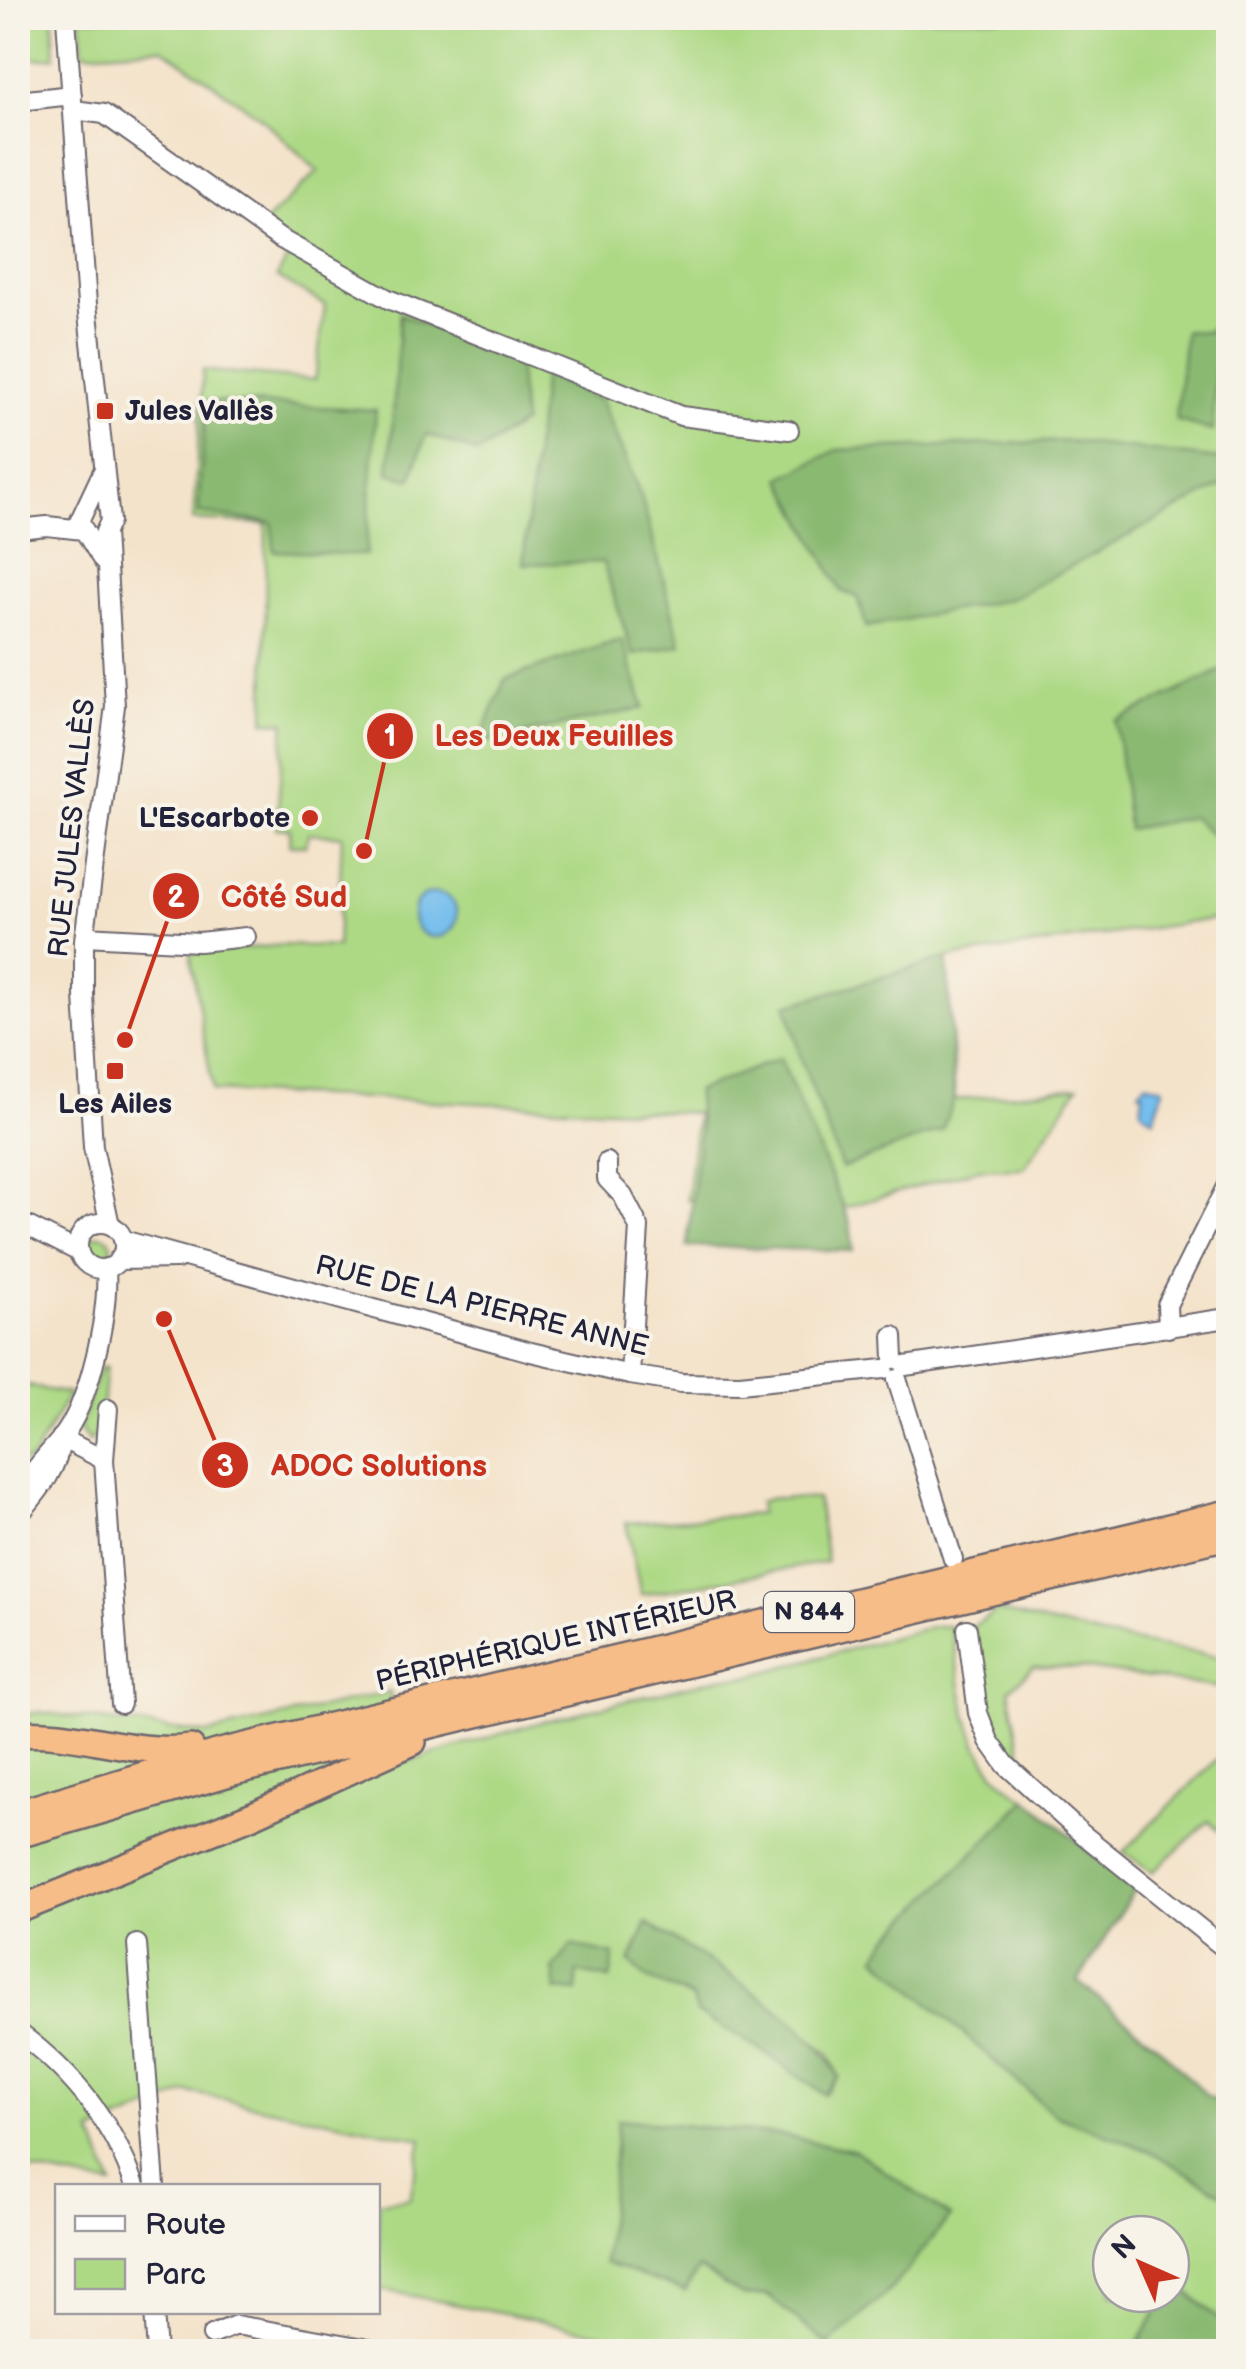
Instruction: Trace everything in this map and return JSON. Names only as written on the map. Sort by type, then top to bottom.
[{"type":"highway","name":"PÉRIPHÉRIQUE INTÉRIEUR","points":[[18,1813],[220,1752],[1228,1513]]},
{"type":"highway","name":"N 844","points":[[18,1835],[233,1772],[1228,1536]]},
{"type":"highway","points":[[18,1910],[253,1815],[368,1760],[473,1725],[491,1711]]},
{"type":"highway","points":[[18,1734],[144,1751],[201,1746],[220,1752]]},
{"type":"street","points":[[66,18],[107,510],[101,506],[89,523]]},
{"type":"street","points":[[18,101],[73,103],[104,114],[280,238],[388,300],[680,416],[789,430]]},
{"type":"street","points":[[89,523],[103,471]]},
{"type":"street","points":[[18,529],[89,523]]},
{"type":"street","name":"RUE JULES VALLÈS","points":[[20,1502],[52,1471],[60,1455],[61,1438],[92,1370],[100,1320],[94,1251],[85,936],[114,725],[110,574],[89,523]]},
{"type":"street","points":[[85,936],[199,942],[246,936]]},
{"type":"street","name":"RUE JULES VALLÈS","points":[[93,1148],[110,1225]]},
{"type":"street","points":[[608,1162],[607,1179],[623,1196],[639,1227],[630,1375]]},
{"type":"street","points":[[1168,1328],[1167,1305],[1228,1182]]},
{"type":"street","points":[[25,1224],[94,1251],[123,1240],[110,1225],[94,1251]]},
{"type":"street","name":"RUE DE LA PIERRE ANNE","points":[[123,1240],[630,1375],[681,1383],[740,1384],[895,1368],[1228,1318]]},
{"type":"street","name":"RUE DE LA PIERRE ANNE","points":[[94,1251],[188,1258]]},
{"type":"street","points":[[894,1336],[895,1368],[953,1559]]},
{"type":"street","points":[[108,1409],[104,1460],[121,1704]]},
{"type":"street","points":[[61,1438],[104,1460]]},
{"type":"street","points":[[966,1629],[978,1713],[989,1741],[1006,1765],[1080,1832],[1228,1951]]},
{"type":"street","points":[[136,1944],[155,2184]]},
{"type":"street","points":[[18,2032],[75,2084],[114,2135],[134,2184]]},
{"type":"street","points":[[114,2135],[150,2134]]},
{"type":"street","points":[[154,2314],[157,2352]]},
{"type":"street","points":[[212,2335],[236,2325],[385,2352]]},
{"type":"green space","points":[[18,18],[53,18],[55,57],[18,60]]},
{"type":"green space","points":[[80,18],[1228,18],[1228,917],[947,958],[955,1100],[1078,1087],[1024,1168],[978,1169],[847,1207],[687,1200],[697,1113],[213,1091],[190,953],[284,945],[337,947],[342,836],[308,833],[306,845],[289,845],[290,829],[276,828],[285,722],[265,721],[266,524],[193,520],[203,370],[315,380],[325,305],[277,277],[289,255],[256,231],[318,171],[259,116],[162,48],[84,53]]},
{"type":"green space","points":[[1228,311],[1228,340],[1217,341],[1213,431],[1176,420],[1185,331],[1207,332]]},
{"type":"green space","points":[[400,314],[518,362],[523,423],[478,453],[426,434],[411,479],[389,473]]},
{"type":"green space","points":[[543,373],[601,401],[641,496],[681,645],[633,655],[603,562],[523,564]]},
{"type":"green space","points":[[206,401],[376,410],[366,555],[274,551],[272,523],[198,513]]},
{"type":"green space","points":[[1070,441],[1228,460],[1228,482],[1010,599],[866,627],[858,597],[841,591],[781,478],[837,450]]},
{"type":"green space","points":[[622,639],[644,708],[479,743],[505,679]]},
{"type":"green space","points":[[1228,667],[1228,829],[1212,835],[1193,817],[1128,829],[1116,721]]},
{"type":"green space","points":[[947,958],[954,1101],[942,1130],[842,1168],[800,1056],[787,1005]]},
{"type":"green space","points":[[780,1058],[850,1223],[853,1251],[687,1246],[700,1130],[696,1091]]},
{"type":"green space","points":[[100,1235],[112,1247],[100,1259],[88,1247]]},
{"type":"green space","points":[[106,1367],[100,1430],[89,1442],[79,1428],[100,1368]]},
{"type":"green space","points":[[18,1384],[69,1394],[32,1459],[18,1465]]},
{"type":"green space","points":[[772,1498],[817,1499],[827,1562],[641,1595],[626,1523],[760,1514],[759,1502]]},
{"type":"green space","points":[[997,1611],[1102,1636],[1228,1658],[1228,1689],[1081,1668],[1033,1667],[1009,1690],[1022,1755],[1037,1781],[1002,1747],[984,1701],[972,1627]]},
{"type":"green space","points":[[934,1626],[950,1626],[963,1699],[978,1746],[1006,1785],[1027,1799],[876,1956],[1055,2115],[1150,2151],[1228,2197],[1228,2327],[1191,2295],[1191,2214],[1091,2214],[1091,2314],[1156,2314],[1133,2351],[688,2351],[380,2289],[380,2202],[410,2198],[422,2139],[188,2092],[92,2133],[112,2184],[18,2168],[18,1716],[39,1712],[206,1734],[390,1692],[396,1765],[541,1722],[723,1677],[747,1677]],"holes":[[[646,1924],[723,1971],[829,2054],[839,2077],[824,2094],[757,2047],[698,2013],[693,1999],[646,1977]],[[613,1955],[610,1979],[577,1971]],[[618,2119],[780,2135],[856,2151],[950,2218],[873,2304],[828,2345],[767,2295],[743,2296],[698,2268]]]},
{"type":"green space","points":[[1228,1748],[1226,1838],[1209,1821],[1153,1872],[1123,1852]]},
{"type":"green space","points":[[1027,1799],[1135,1889],[1078,1982],[1158,2046],[1207,2096],[1228,2107],[1228,2197],[1150,2151],[1055,2115],[876,1956],[890,1936]]},
{"type":"green space","points":[[647,1923],[782,2013],[826,2056],[839,2077],[824,2094],[757,2047],[697,2013],[693,1998],[646,1977],[630,1962]]},
{"type":"green space","points":[[572,1945],[614,1955],[610,1979],[577,1972],[577,1992],[556,1990],[553,1969]]},
{"type":"green space","points":[[618,2119],[780,2135],[856,2151],[950,2217],[892,2288],[828,2345],[767,2295],[743,2296],[699,2268],[685,2291],[604,2263]]},
{"type":"green space","points":[[1191,2295],[1228,2327],[1228,2351],[1133,2351],[1156,2314],[1191,2314]]},
{"type":"water","points":[[435,893],[451,899],[457,915],[451,931],[435,937],[419,931],[413,915],[419,899]]},
{"type":"water","points":[[1146,1083],[1164,1088],[1154,1119],[1141,1110],[1143,1093],[1139,1091]]},
{"type":"place","name":"Jules Vallès","points":[[105,411]]},
{"type":"place","name":"L'Escarbote","points":[[310,818]]},
{"type":"place","name":"Les Deux Feuilles","points":[[364,851]]},
{"type":"place","name":"Côté Sud","points":[[125,1040]]},
{"type":"place","name":"Les Ailes","points":[[115,1071]]},
{"type":"place","name":"ADOC Solutions","points":[[164,1319]]}]
